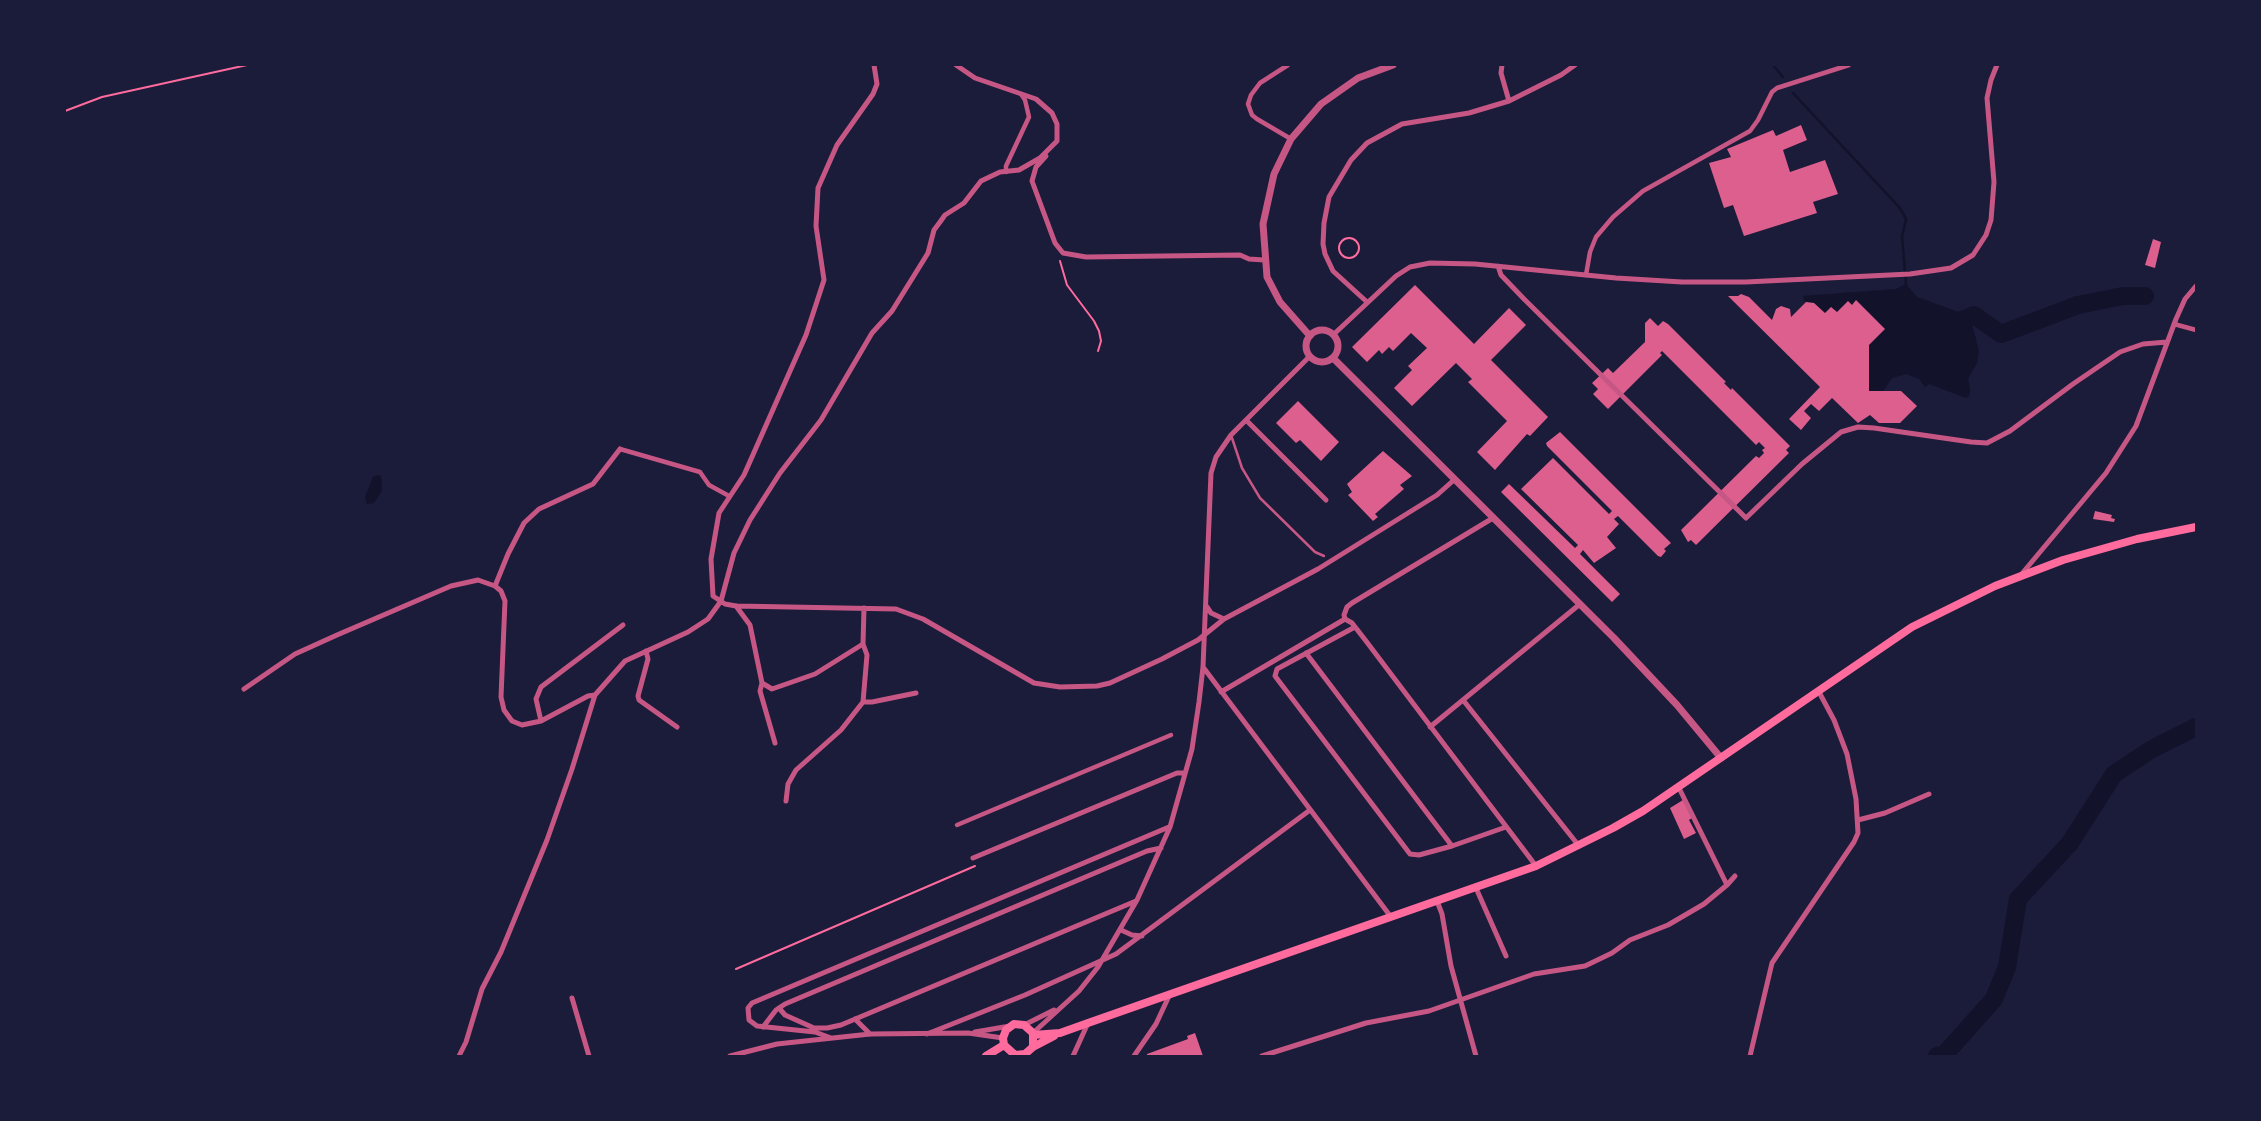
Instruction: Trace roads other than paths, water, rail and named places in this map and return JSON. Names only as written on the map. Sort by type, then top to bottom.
[{"type":"main road","points":[[1004,1042],[1009,1055],[1025,1054],[1060,1032],[1536,866],[1643,811],[1899,635],[1957,604],[2020,576],[2063,561],[2196,527]]},
{"type":"main road","points":[[986,1056],[1004,1042],[1010,1026],[1024,1025],[1033,1034],[1033,1047]]},
{"type":"main road","points":[[1033,1034],[1060,1032]]},
{"type":"street","points":[[873,65],[877,84],[873,94],[837,145],[818,188],[816,226],[824,280],[806,335],[744,475],[719,513],[711,559],[713,596],[736,606],[897,609],[911,613],[1026,679],[1045,686],[1083,687],[1110,683],[1198,640],[1224,619],[1318,569],[1437,495],[1455,479]]},
{"type":"street","points":[[459,1056],[482,989],[501,952],[547,840],[595,695],[618,666],[708,620],[721,601],[734,553],[750,520],[780,473],[821,419],[872,333],[892,311],[928,253],[934,230],[945,215],[964,203],[981,181],[990,175],[1019,170],[1046,153],[1057,141],[1057,124],[1046,107],[1036,99],[975,78],[956,65]]},
{"type":"street","points":[[1288,65],[1260,83],[1248,104],[1256,119],[1291,139]]},
{"type":"street","points":[[1310,336],[1275,296],[1269,284],[1264,260],[1263,223],[1266,201],[1277,165],[1291,139],[1311,113],[1340,89],[1366,74],[1393,65]]},
{"type":"street","points":[[1502,65],[1501,73],[1509,101]]},
{"type":"street","points":[[1367,302],[1340,279],[1325,254],[1323,232],[1329,197],[1340,176],[1367,143],[1402,124],[1469,113],[1509,101],[1575,65]]},
{"type":"street","points":[[1586,275],[1596,237],[1636,196],[1750,131],[1772,92],[1777,88],[1849,65]]},
{"type":"street","points":[[1333,335],[1396,276],[1405,269],[1420,264],[1451,262],[1638,280],[1716,282],[1902,275],[1941,271],[1957,265],[1973,255],[1986,235],[1991,220],[1994,196],[1987,98],[1990,80],[1997,65]]},
{"type":"street","points":[[1006,172],[1006,166],[1029,117],[1026,100],[1021,94]]},
{"type":"street","points":[[1046,153],[1047,156],[1034,171],[1032,181],[1059,249],[1068,255],[1222,254],[1264,260]]},
{"type":"street","points":[[1498,266],[1501,275],[1524,299],[1746,518],[1802,464],[1841,432],[1874,428],[1987,443],[2010,431],[2120,352],[2151,343],[2167,342]]},
{"type":"street","points":[[2020,576],[2106,473],[2136,426],[2174,324],[2185,299],[2196,286]]},
{"type":"street","points":[[2174,324],[2196,330]]},
{"type":"street","points":[[1324,330],[1333,335],[1338,348],[1333,358],[1324,362],[1310,356],[1306,344],[1310,336],[1324,330]]},
{"type":"street","points":[[2151,343],[2164,351]]},
{"type":"street","points":[[1033,1034],[1079,991],[1102,961],[1137,900],[1170,827],[1196,725],[1203,667],[1211,473],[1216,457],[1231,435],[1310,356]]},
{"type":"street","points":[[1333,358],[1580,604],[1677,705],[1721,758]]},
{"type":"street","points":[[1246,420],[1326,500]]},
{"type":"street","points":[[495,586],[524,523],[539,509],[593,484],[620,449],[701,472],[709,485],[729,496]]},
{"type":"street","points":[[1493,517],[1352,603],[1344,611],[1345,619],[1355,627],[1536,866]]},
{"type":"street","points":[[244,689],[295,654],[451,586],[478,580],[495,586],[503,596],[506,607],[502,703],[507,715],[517,724],[529,724],[595,695]]},
{"type":"street","points":[[1206,604],[1211,613],[1224,619]]},
{"type":"street","points":[[1430,727],[1580,604]]},
{"type":"street","points":[[736,606],[750,625],[762,683],[760,691],[775,743]]},
{"type":"street","points":[[786,801],[788,784],[796,769],[841,730],[863,702],[867,655],[863,643],[864,608]]},
{"type":"street","points":[[1221,692],[1345,619]]},
{"type":"street","points":[[541,721],[536,699],[541,687],[624,625]]},
{"type":"street","points":[[1355,627],[1276,670],[1275,676],[1410,854],[1415,856],[1452,846],[1506,827]]},
{"type":"street","points":[[762,683],[772,690],[800,681],[834,663],[863,643]]},
{"type":"street","points":[[646,651],[648,659],[639,699],[677,727]]},
{"type":"street","points":[[1306,653],[1452,846]]},
{"type":"street","points":[[1203,667],[1391,917]]},
{"type":"street","points":[[863,702],[916,692]]},
{"type":"street","points":[[1750,1056],[1772,963],[1858,833],[1847,754],[1834,720],[1819,692]]},
{"type":"street","points":[[1463,701],[1579,846]]},
{"type":"street","points":[[957,825],[1171,735]]},
{"type":"street","points":[[973,858],[1177,772],[1185,773]]},
{"type":"street","points":[[1678,786],[1727,885]]},
{"type":"street","points":[[1858,820],[1881,814],[1929,794]]},
{"type":"street","points":[[927,1034],[971,1018],[1102,961],[1142,936],[1310,810]]},
{"type":"street","points":[[831,1038],[815,1032],[763,1027],[749,1020],[748,1011],[752,1003],[1170,827]]},
{"type":"street","points":[[763,1027],[779,1008],[858,972],[1147,851],[1161,848]]},
{"type":"street","points":[[1264,1056],[1366,1023],[1429,1011],[1462,1001],[1534,974],[1585,966],[1612,953],[1630,940],[1668,925],[1704,904],[1735,876]]},
{"type":"street","points":[[1476,888],[1506,956]]},
{"type":"street","points":[[779,1008],[785,1015],[814,1028],[841,1025],[1137,900]]},
{"type":"street","points":[[1437,901],[1442,914],[1451,967],[1476,1056]]},
{"type":"street","points":[[1121,930],[1142,936]]},
{"type":"street","points":[[1134,1056],[1156,1024],[1170,995]]},
{"type":"street","points":[[572,998],[589,1056]]},
{"type":"street","points":[[1024,1025],[1060,1007]]},
{"type":"street","points":[[967,1034],[963,1025],[971,1018]]},
{"type":"street","points":[[855,1019],[870,1034]]},
{"type":"street","points":[[1073,1056],[1088,1023]]},
{"type":"street","points":[[841,1025],[841,1037]]},
{"type":"street","points":[[730,1056],[778,1044],[831,1038],[870,1034],[967,1034],[1010,1026]]},
{"type":"street","points":[[967,1034],[1004,1042]]},
{"type":"lane","points":[[1231,435],[1242,468],[1260,498],[1315,552],[1324,556]]},
{"type":"waterway","points":[[1773,65],[1783,77]]},
{"type":"waterway","points":[[1793,93],[1904,215],[1906,220],[1902,236],[1906,284]]},
{"type":"waterway","points":[[1949,325],[1974,315],[2001,334],[2078,305],[2123,296],[2145,296]]},
{"type":"waterway","points":[[1937,1056],[1944,1055],[1994,999],[2007,967],[2018,899],[2070,843],[2114,774],[2152,749],[2196,727]]}]
